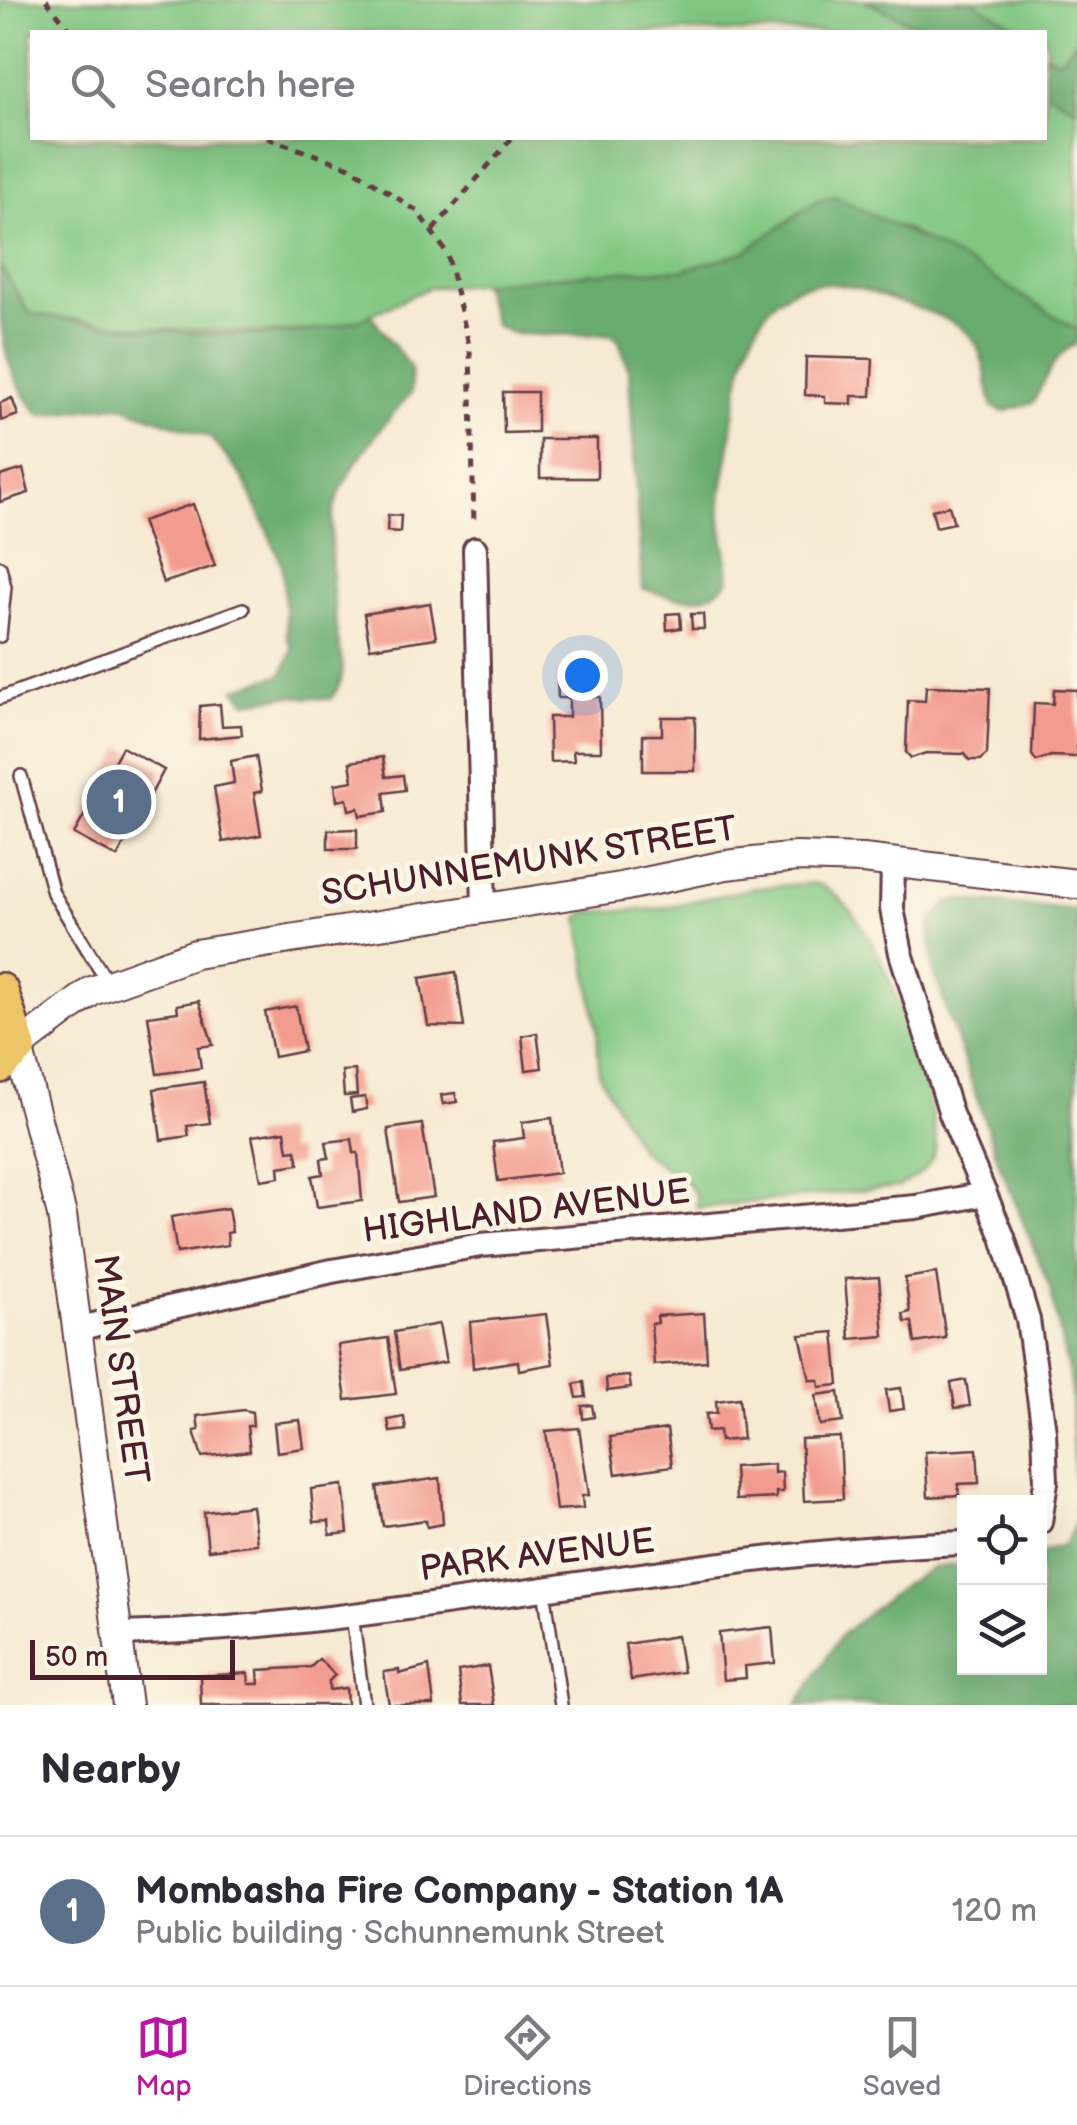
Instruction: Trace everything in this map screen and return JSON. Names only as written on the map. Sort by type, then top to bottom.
[{"type":"main road","points":[[0,991],[9,1056]]},
{"type":"street","points":[[475,549],[484,908]]},
{"type":"street","name":"SCHUNNEMUNK STREET","points":[[9,1056],[78,1000],[108,982],[195,954],[752,861],[822,857],[893,862],[1077,884]]},
{"type":"street","points":[[893,862],[892,909],[901,953],[951,1114],[1016,1271],[1028,1320],[1044,1431],[1044,1495]]},
{"type":"street","name":"MAIN STREET","points":[[9,1056],[62,1215],[127,1705]]},
{"type":"street","name":"HIGHLAND AVENUE","points":[[80,1328],[332,1270],[481,1245],[916,1208],[985,1194]]},
{"type":"street","name":"PARK AVENUE","points":[[119,1634],[232,1629],[822,1552],[957,1543]]},
{"type":"lane","points":[[0,567],[5,587],[0,636]]},
{"type":"lane","points":[[0,698],[244,610]]},
{"type":"lane","points":[[21,776],[53,893],[108,982]]},
{"type":"lane","points":[[544,1589],[561,1705]]},
{"type":"lane","points":[[352,1614],[364,1705]]},
{"type":"path","points":[[46,0],[70,30]]},
{"type":"path","points":[[273,140],[350,167],[417,211],[447,253],[470,349],[475,549]]},
{"type":"path","points":[[433,230],[510,140]]},
{"type":"green space","points":[[0,0],[864,0],[927,30],[30,30],[30,140],[1047,140],[1047,92],[1077,109],[1077,330],[905,229],[818,200],[744,252],[683,270],[624,271],[428,288],[342,328],[270,333],[157,329],[30,314],[0,266]]},
{"type":"green space","points":[[864,0],[970,0],[1023,30],[927,30]]},
{"type":"green space","points":[[970,0],[1077,0],[1077,40],[1060,60],[1048,59],[1047,30],[1023,30]]},
{"type":"green space","points":[[1077,40],[1077,109],[1047,92],[1047,55],[1060,60]]},
{"type":"green space","points":[[836,196],[979,269],[1077,330],[1077,344],[1056,361],[1033,403],[1003,412],[993,407],[983,362],[972,337],[951,321],[845,286],[811,285],[785,294],[766,311],[752,336],[736,401],[721,501],[728,581],[699,598],[642,588],[629,371],[619,341],[611,334],[512,333],[495,325],[481,283],[683,270],[744,252],[818,200]]},
{"type":"green space","points":[[0,266],[30,314],[111,325],[250,335],[335,326],[371,315],[411,369],[411,393],[355,463],[334,510],[332,567],[342,673],[330,699],[288,696],[247,702],[235,689],[282,674],[293,649],[287,638],[282,564],[244,479],[210,437],[118,405],[40,415],[17,381],[5,347]]},
{"type":"green space","points":[[814,883],[847,906],[886,971],[926,1090],[935,1137],[933,1157],[921,1173],[898,1187],[696,1208],[697,1197],[689,1185],[640,1150],[599,1074],[597,1029],[579,919],[586,912],[657,909],[755,888]]},
{"type":"green space","points":[[959,900],[1077,910],[1077,1705],[797,1705],[841,1635],[908,1582],[933,1568],[957,1565],[957,1675],[1047,1675],[1047,1550],[1065,1544],[1076,1521],[1071,1384],[1050,1288],[1001,1168],[933,968],[930,924],[947,903]]},
{"type":"building","points":[[806,357],[873,359],[871,396],[852,396],[852,404],[825,403],[825,396],[805,395]]},
{"type":"building","points":[[503,392],[537,392],[537,432],[504,433]]},
{"type":"building","points":[[12,398],[18,415],[1,421],[0,403]]},
{"type":"building","points":[[540,439],[597,439],[597,478],[540,478]]},
{"type":"building","points":[[23,469],[29,493],[0,502],[0,476]]},
{"type":"building","points":[[193,504],[215,566],[163,583],[142,521]]},
{"type":"building","points":[[949,506],[954,523],[936,527],[932,510]]},
{"type":"building","points":[[388,515],[401,516],[400,532],[387,531]]},
{"type":"building","points":[[430,603],[436,638],[370,648],[364,614]]},
{"type":"building","points":[[680,613],[681,628],[667,630],[666,614]]},
{"type":"building","points":[[691,614],[703,614],[704,629],[692,629]]},
{"type":"building","points":[[557,674],[592,674],[593,697],[600,697],[601,751],[573,751],[574,761],[550,762],[549,717],[569,717],[569,698],[558,698]]},
{"type":"building","points":[[926,686],[990,688],[987,754],[980,760],[969,760],[965,754],[926,753],[911,758],[906,752],[908,700],[925,701]]},
{"type":"building","points":[[1054,689],[1077,690],[1077,757],[1051,756],[1036,761],[1032,755],[1034,703],[1053,704]]},
{"type":"building","points":[[220,704],[222,726],[241,725],[242,735],[199,739],[200,706]]},
{"type":"building","points":[[662,717],[695,717],[695,771],[643,771],[643,735],[662,735]]},
{"type":"building","points":[[122,747],[164,770],[117,857],[74,834]]},
{"type":"building","points":[[256,756],[262,791],[254,793],[261,835],[223,842],[214,787],[234,783],[231,761]]},
{"type":"building","points":[[383,757],[386,777],[403,775],[405,790],[384,793],[386,812],[360,816],[358,808],[349,810],[347,799],[337,801],[335,784],[353,781],[350,762]]},
{"type":"building","points":[[357,829],[357,849],[328,849],[328,830]]},
{"type":"building","points":[[456,972],[464,1027],[428,1026],[420,978]]},
{"type":"building","points":[[199,1001],[213,1045],[198,1047],[201,1068],[157,1074],[148,1016],[178,1012],[177,1005]]},
{"type":"building","points":[[296,1006],[304,1051],[274,1057],[265,1012]]},
{"type":"building","points":[[537,1033],[542,1068],[526,1070],[522,1036]]},
{"type":"building","points":[[355,1070],[357,1095],[344,1096],[342,1071]]},
{"type":"building","points":[[204,1082],[210,1123],[187,1126],[189,1136],[161,1140],[154,1089]]},
{"type":"building","points":[[455,1093],[457,1102],[443,1104],[441,1095]]},
{"type":"building","points":[[365,1097],[367,1109],[352,1112],[350,1099]]},
{"type":"building","points":[[552,1118],[559,1173],[498,1181],[493,1142],[524,1138],[522,1122]]},
{"type":"building","points":[[422,1124],[434,1197],[399,1202],[388,1129]]},
{"type":"building","points":[[285,1131],[288,1151],[296,1150],[299,1164],[279,1167],[280,1177],[261,1180],[252,1136]]},
{"type":"building","points":[[352,1139],[354,1153],[358,1153],[362,1201],[317,1207],[312,1176],[323,1174],[321,1159],[329,1158],[326,1142]]},
{"type":"building","points":[[228,1208],[232,1232],[227,1233],[228,1245],[177,1253],[171,1217]]},
{"type":"building","points":[[936,1273],[946,1338],[915,1343],[912,1322],[905,1322],[903,1314],[910,1312],[905,1278]]},
{"type":"building","points":[[879,1277],[884,1336],[850,1339],[845,1279]]},
{"type":"building","points":[[704,1313],[707,1361],[654,1365],[651,1324],[658,1323],[657,1316]]},
{"type":"building","points":[[546,1314],[553,1364],[519,1370],[518,1361],[473,1368],[470,1322]]},
{"type":"building","points":[[439,1324],[446,1362],[400,1370],[394,1332]]},
{"type":"building","points":[[834,1332],[839,1385],[820,1387],[819,1380],[810,1380],[800,1335]]},
{"type":"building","points":[[388,1338],[396,1394],[346,1400],[338,1345]]},
{"type":"building","points":[[629,1376],[631,1388],[607,1391],[606,1378]]},
{"type":"building","points":[[966,1380],[970,1406],[955,1408],[951,1383]]},
{"type":"building","points":[[584,1382],[586,1397],[577,1398],[574,1384]]},
{"type":"building","points":[[901,1388],[904,1409],[889,1411],[886,1390]]},
{"type":"building","points":[[839,1392],[843,1422],[820,1425],[816,1395]]},
{"type":"building","points":[[739,1398],[743,1439],[720,1441],[719,1430],[708,1431],[706,1414],[717,1413],[716,1401]]},
{"type":"building","points":[[592,1405],[594,1417],[583,1419],[582,1406]]},
{"type":"building","points":[[252,1412],[253,1426],[247,1426],[250,1451],[202,1457],[194,1431],[199,1430],[197,1416]]},
{"type":"building","points":[[404,1417],[406,1430],[390,1432],[388,1420]]},
{"type":"building","points":[[300,1420],[304,1448],[277,1452],[274,1423]]},
{"type":"building","points":[[579,1428],[589,1495],[582,1496],[583,1508],[556,1510],[546,1431]]},
{"type":"building","points":[[667,1429],[672,1466],[616,1474],[610,1437]]},
{"type":"building","points":[[840,1437],[843,1499],[804,1501],[801,1439]]},
{"type":"building","points":[[977,1449],[979,1483],[958,1484],[959,1495],[928,1497],[925,1452]]},
{"type":"building","points":[[774,1464],[774,1473],[782,1472],[783,1492],[776,1492],[776,1498],[736,1500],[734,1467]]},
{"type":"building","points":[[440,1478],[443,1524],[427,1527],[426,1520],[383,1526],[377,1487]]},
{"type":"building","points":[[343,1485],[348,1533],[330,1535],[329,1521],[314,1522],[311,1489]]},
{"type":"building","points":[[252,1506],[257,1544],[208,1550],[204,1512]]},
{"type":"building","points":[[772,1627],[775,1663],[745,1666],[746,1678],[723,1680],[719,1633]]},
{"type":"building","points":[[677,1636],[683,1672],[631,1680],[625,1644]]},
{"type":"building","points":[[319,1659],[335,1675],[329,1681],[329,1690],[346,1688],[347,1705],[201,1705],[200,1676],[248,1673],[249,1684],[259,1684],[258,1670],[311,1667]]},
{"type":"building","points":[[429,1666],[434,1705],[389,1705],[384,1672],[399,1670],[399,1674]]},
{"type":"building","points":[[488,1666],[494,1705],[462,1705],[458,1671]]},
{"type":"place","name":"Mombasha Fire Company - Station 1A","points":[[119,802]]}]
